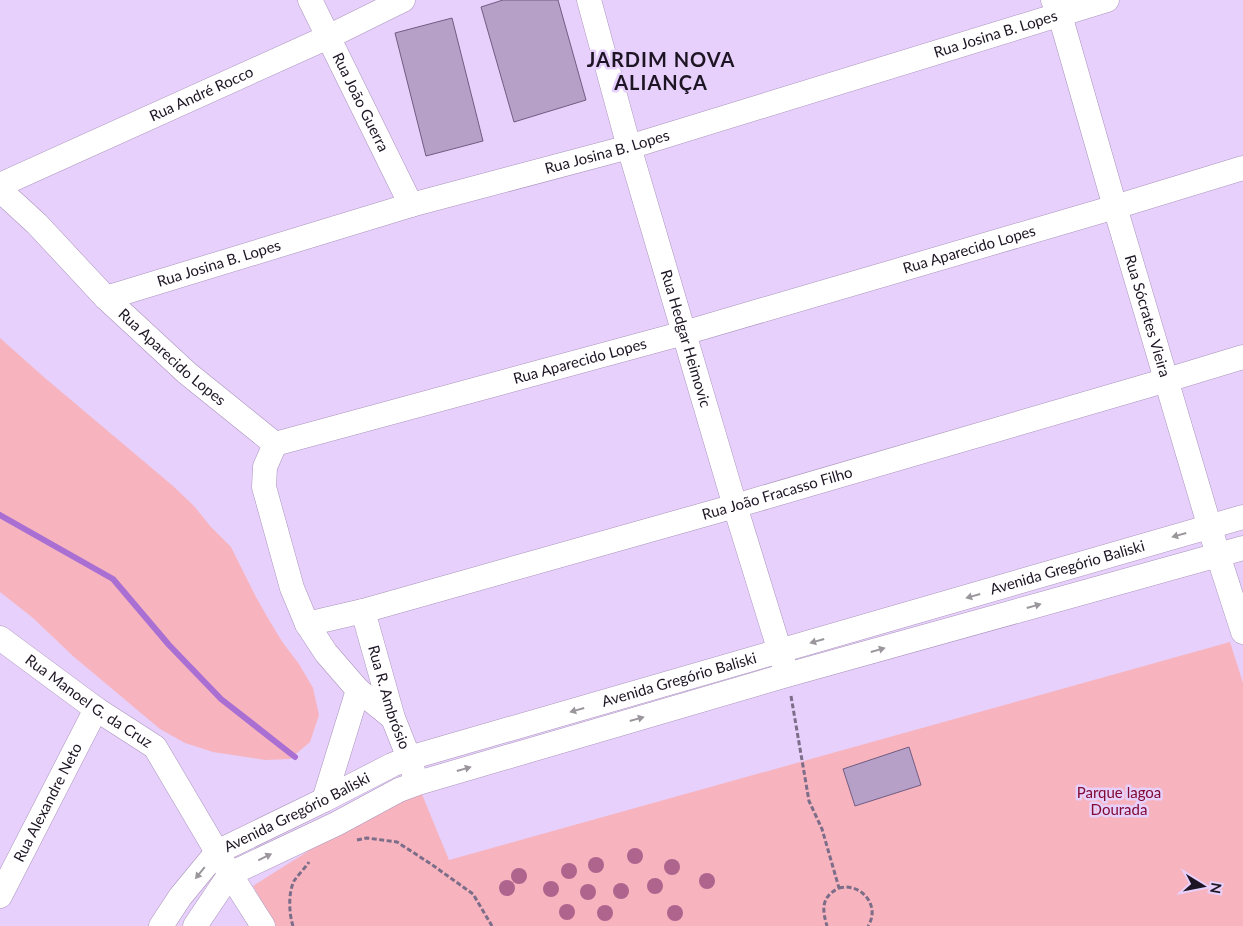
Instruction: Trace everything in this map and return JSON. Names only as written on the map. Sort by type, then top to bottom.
[{"type":"street","name":"Rua João Guerra","points":[[310,0],[411,205]]},
{"type":"street","name":"Rua André Rocco","points":[[0,185],[328,37],[403,0]]},
{"type":"street","name":"Rua Hedgar Heimovic","points":[[589,0],[629,147],[787,675]]},
{"type":"street","name":"Rua Josina B. Lopes","points":[[106,298],[411,205],[629,147],[1057,8],[1107,0]]},
{"type":"street","name":"Rua Sócrates Vieira","points":[[1057,8],[1218,555],[1243,632]]},
{"type":"street","name":"Rua Aparecido Lopes","points":[[0,190],[37,224],[106,298],[187,372],[275,444],[684,333],[1115,208],[1243,168]]},
{"type":"street","name":"Rua João Fracasso Filho","points":[[307,624],[363,611],[735,506],[1243,357]]},
{"type":"street","points":[[275,444],[265,467],[264,487],[292,588],[307,624],[326,653],[358,690],[392,718]]},
{"type":"street","name":"Avenida Gregório Baliski","points":[[161,926],[180,897],[217,852],[324,800],[392,764],[1243,517]]},
{"type":"street","name":"Avenida Gregório Baliski","points":[[195,926],[230,874],[336,824],[399,790],[418,783],[787,675],[1243,548]]},
{"type":"street","name":"Rua R. Ambrósio","points":[[363,611],[392,718],[418,783]]},
{"type":"street","name":"Rua Manoel G. da Cruz","points":[[0,638],[96,709],[155,747],[263,926]]},
{"type":"street","points":[[324,800],[358,690]]},
{"type":"street","name":"Rua Alexandre Neto","points":[[0,896],[96,709]]},
{"type":"path","points":[[787,675],[809,801],[822,829],[839,888]]},
{"type":"path","points":[[352,841],[367,838],[396,842],[473,894],[492,926]]},
{"type":"path","points":[[292,926],[290,900],[293,883],[313,859]]},
{"type":"path","points":[[827,926],[823,907],[826,898],[832,891],[846,886],[856,888],[865,894],[873,908],[872,921],[868,926]]},
{"type":"green space","points":[[0,338],[173,486],[231,547],[269,620],[313,688],[319,715],[310,742],[290,759],[265,760],[213,752],[185,743],[160,729],[73,656],[33,618],[0,592]]},
{"type":"green space","name":"Parque lagoa Dourada","points":[[1230,642],[1243,683],[1243,926],[276,926],[253,886],[345,828],[421,792],[449,860]]},
{"type":"building","points":[[503,0],[558,0],[586,100],[514,122],[481,7]]},
{"type":"building","points":[[452,18],[483,141],[426,156],[395,33]]},
{"type":"building","points":[[909,747],[921,785],[855,806],[843,769]]},
{"type":"waterway","points":[[0,515],[113,579],[169,645],[221,699],[295,757]]},
{"type":"district","name":"JARDIM NOVA ALIANÇA","points":[[661,72]]}]
